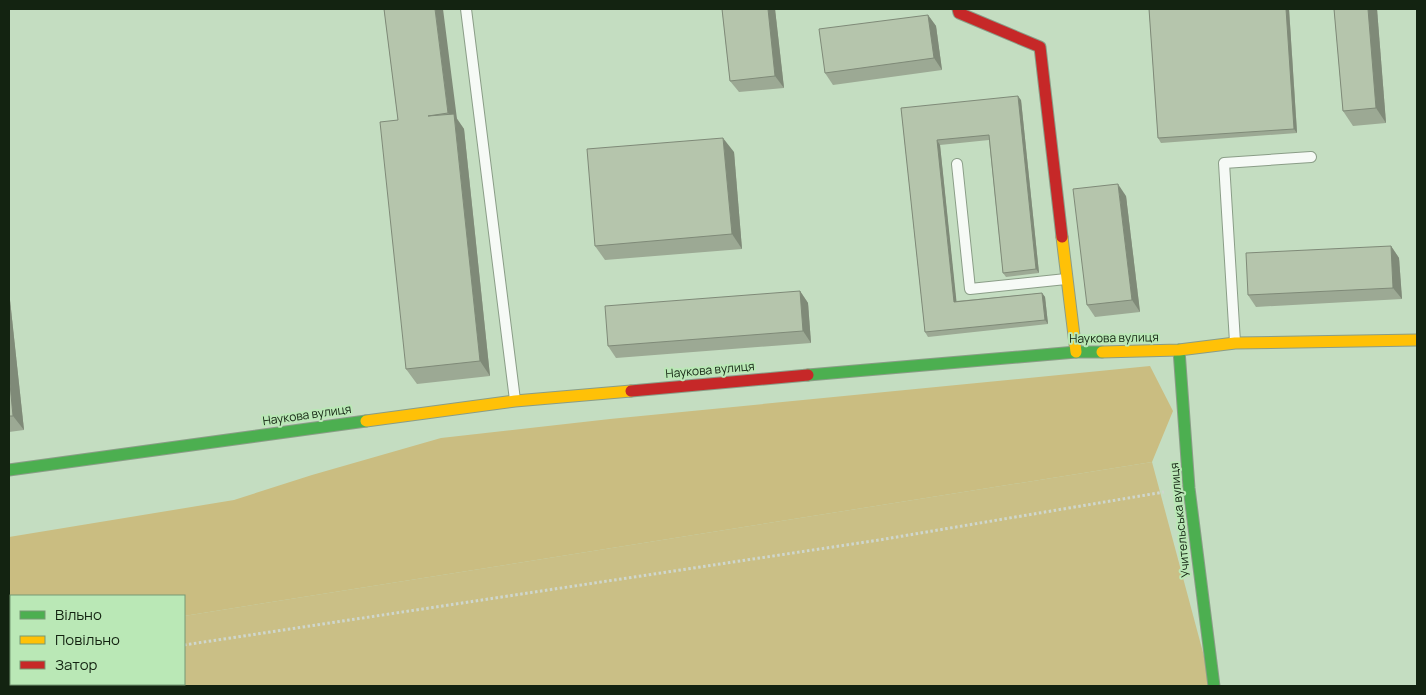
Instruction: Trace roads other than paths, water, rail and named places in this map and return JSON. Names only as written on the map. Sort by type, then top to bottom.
[{"type":"street","points":[[958,9],[959,13],[1040,47],[1076,352]]},
{"type":"street","name":"Наукова вулиця","points":[[9,470],[515,400],[1076,352],[1179,350],[1236,344],[1417,340]]},
{"type":"street","name":"Учительська вулиця","points":[[1179,350],[1189,488],[1214,686]]},
{"type":"lane","points":[[466,9],[515,400]]},
{"type":"lane","points":[[1236,344],[1224,163],[1311,157]]},
{"type":"lane","points":[[957,164],[970,289],[1067,279]]}]
